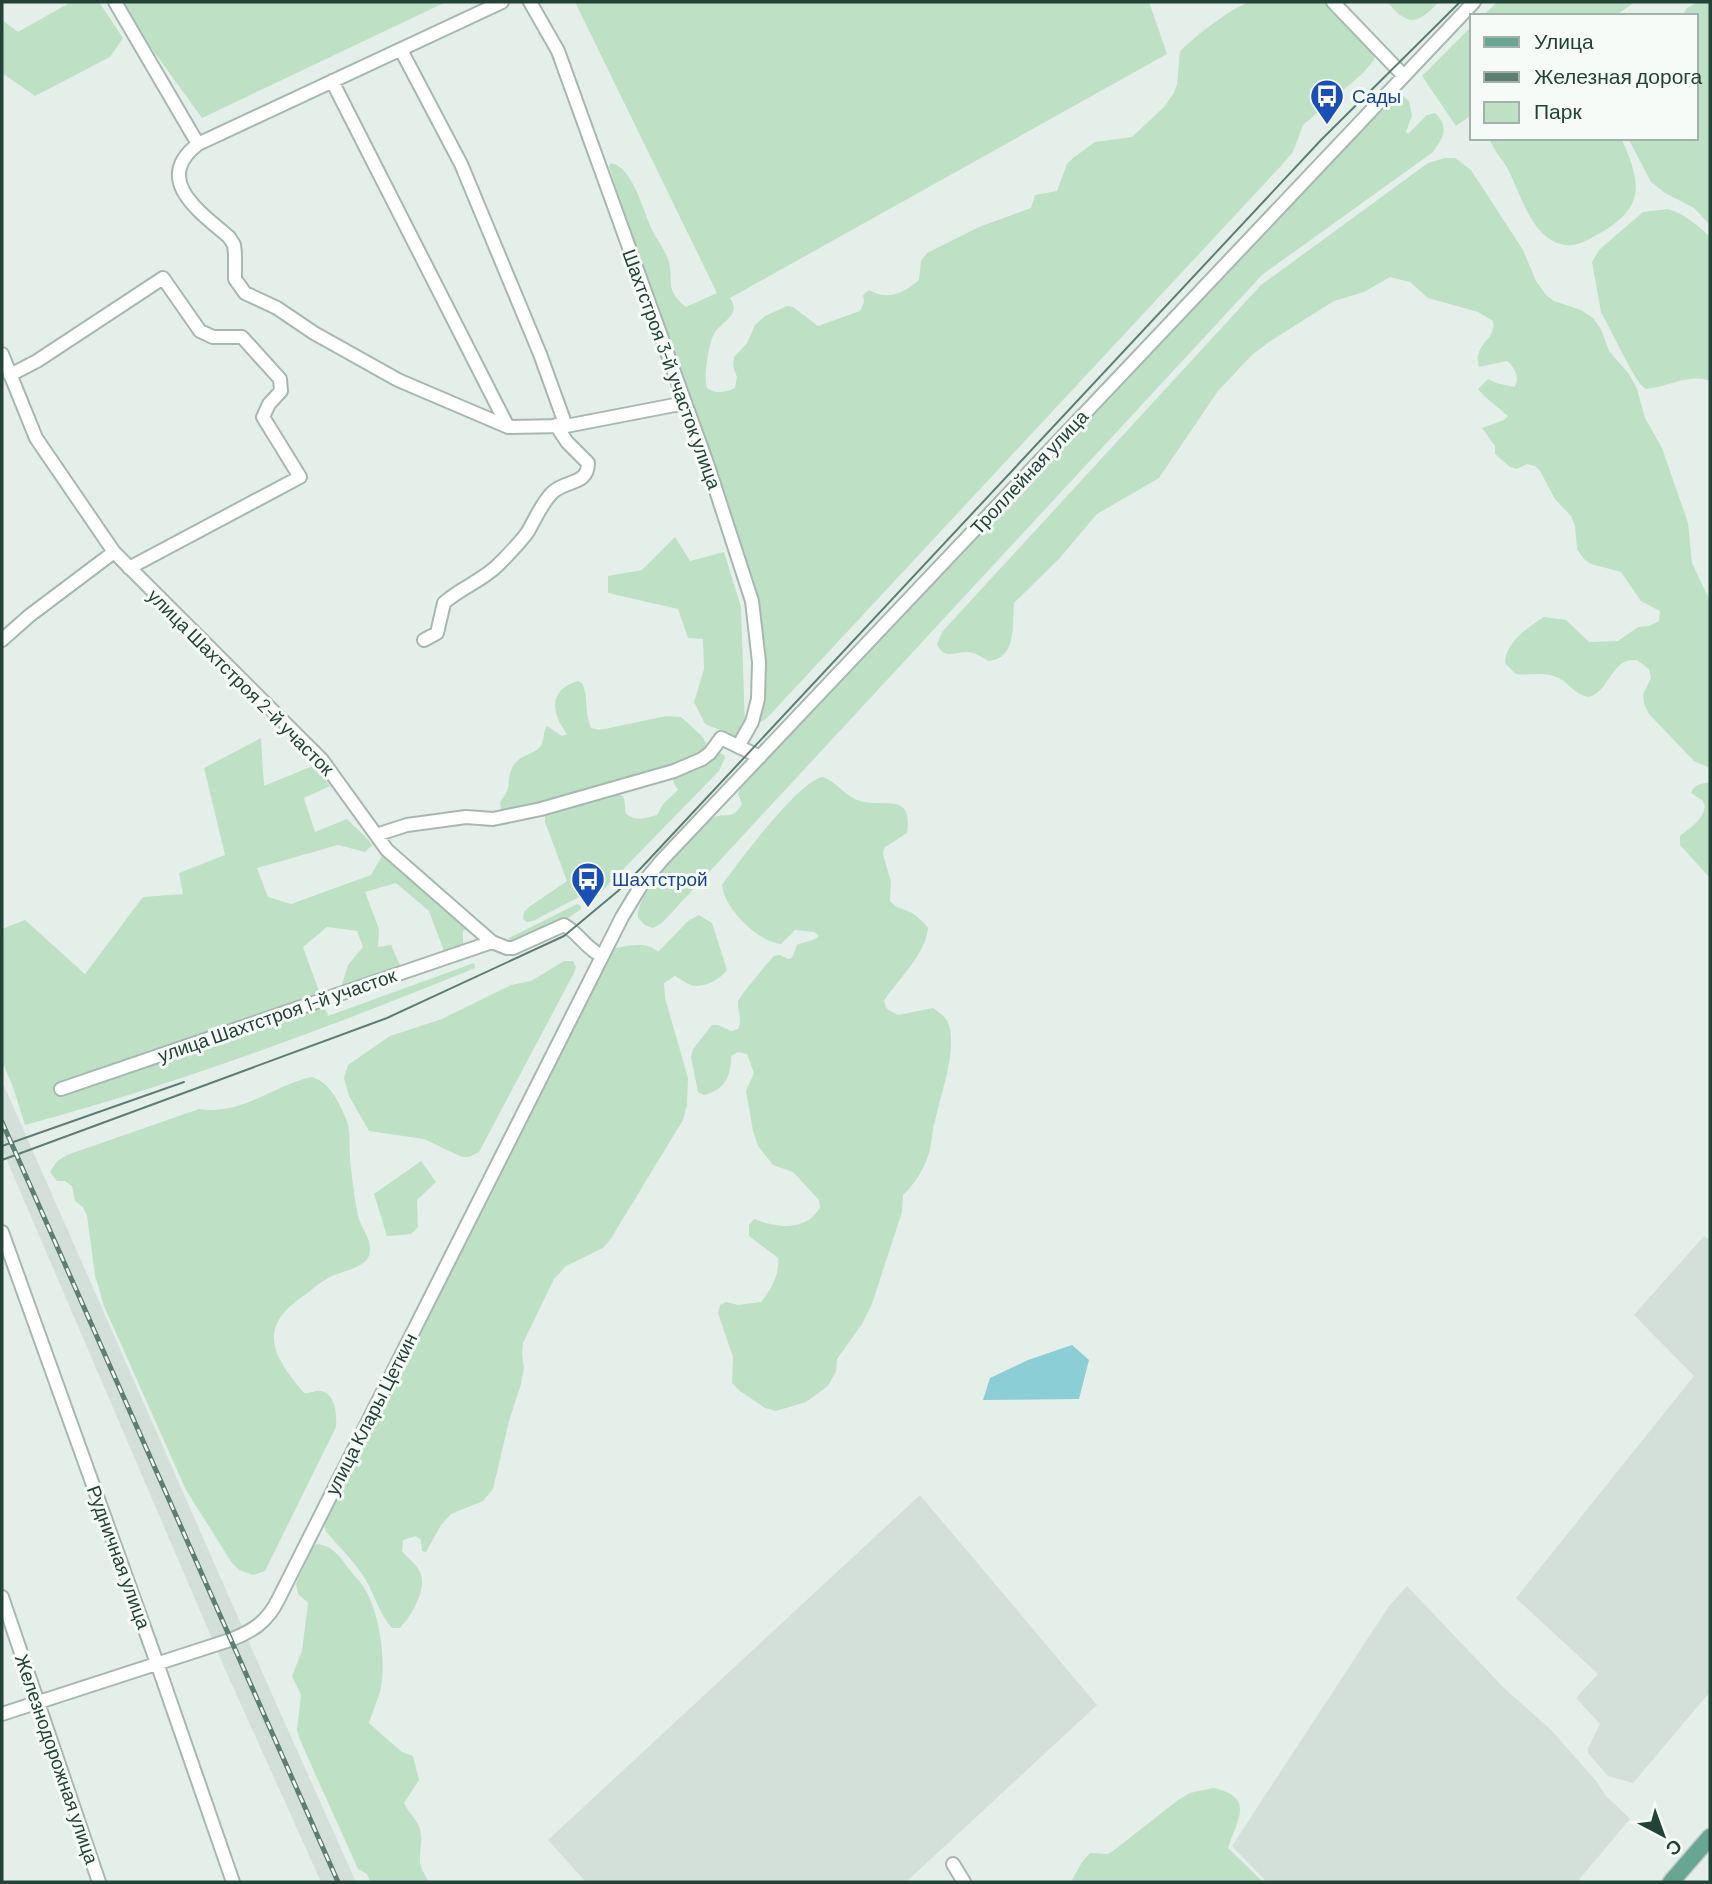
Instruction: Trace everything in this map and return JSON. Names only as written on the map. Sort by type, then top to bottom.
[{"type":"main road","points":[[1671,1882],[1710,1837]]},
{"type":"main road","points":[[1683,1882],[1710,1851]]},
{"type":"street","points":[[115,2],[198,144]]},
{"type":"street","points":[[502,2],[198,144],[188,152],[181,163],[178,175],[180,187],[185,196],[229,237],[234,245],[234,279],[245,293],[277,308],[314,333],[398,380],[508,427],[561,426],[685,403]]},
{"type":"street","name":"Шахтстроя 3-й участок улица","points":[[530,2],[558,51],[685,403],[752,601],[759,662],[758,699],[752,722],[739,745]]},
{"type":"street","points":[[1333,2],[1403,75]]},
{"type":"street","name":"Троллейная улица","points":[[602,956],[642,884],[662,860],[1474,2]]},
{"type":"street","points":[[401,50],[461,164],[541,354],[567,442],[588,463],[586,472],[578,481],[561,486],[550,495],[526,534],[497,566],[481,580],[444,603],[437,633],[424,640]]},
{"type":"street","points":[[332,81],[508,427]]},
{"type":"street","points":[[10,375],[37,361],[163,278],[200,331],[213,337],[242,337],[280,379],[281,391],[269,404],[263,417],[300,477],[129,568]]},
{"type":"street","name":"улица Шахтстроя 2-й участок","points":[[2,354],[36,438],[114,552],[322,760],[387,850],[492,942]]},
{"type":"street","points":[[2,640],[29,616],[114,552]]},
{"type":"street","points":[[376,835],[407,825],[466,817],[493,820],[541,809],[674,771],[702,760],[721,738],[760,757]]},
{"type":"street","points":[[492,942],[513,948],[564,925],[590,950],[602,956]]},
{"type":"street","name":"улица Шахтстроя 1-й участок","points":[[61,1089],[492,942]]},
{"type":"street","name":"улица Клары Цеткин","points":[[2,1714],[248,1633],[262,1624],[273,1610],[602,956]]},
{"type":"street","name":"Рудничная улица","points":[[2,1233],[233,1882]]},
{"type":"street","name":"Железнодорожная улица","points":[[2,1597],[99,1882]]},
{"type":"street","points":[[953,1864],[964,1882]]},
{"type":"shaded area","points":[[2,1081],[356,1882],[321,1882],[225,1669],[2,1149]]},
{"type":"shaded area","points":[[1704,1236],[1710,1240],[1710,1692],[1633,1783],[1608,1776],[1588,1753],[1600,1724],[1576,1698],[1598,1674],[1516,1598],[1694,1376],[1634,1315]]},
{"type":"shaded area","points":[[920,1495],[1097,1705],[906,1882],[586,1882],[548,1840]]},
{"type":"shaded area","points":[[1407,1586],[1503,1687],[1552,1731],[1606,1796],[1630,1819],[1577,1882],[1267,1882],[1232,1846],[1389,1606]]},
{"type":"green space","points":[[1269,1],[1327,2],[1375,55],[1363,73],[1303,125],[1293,152],[1280,167],[766,719],[757,724],[763,703],[765,667],[756,595],[657,314],[609,166],[611,163],[619,166],[631,181],[652,230],[665,251],[674,295],[686,307],[717,293],[575,2],[1149,2],[1167,54],[730,298],[734,309],[730,318],[714,334],[707,361],[707,388],[717,392],[735,388],[737,377],[733,366],[734,357],[747,343],[755,325],[765,316],[787,306],[793,307],[818,326],[860,311],[864,302],[863,295],[869,290],[882,295],[901,292],[919,280],[921,261],[927,253],[979,227],[1031,208],[1035,195],[1057,191],[1067,164],[1095,142],[1132,137],[1164,107],[1174,93],[1180,52],[1214,23],[1245,4]]},
{"type":"green space","points":[[71,2],[99,2],[123,38],[110,57],[35,96],[2,73],[2,20],[18,32]]},
{"type":"green space","points":[[118,2],[446,2],[202,118]]},
{"type":"green space","points":[[1387,2],[1439,2],[1425,15],[1413,20],[1402,16]]},
{"type":"green space","points":[[1497,2],[1635,2],[1618,14],[1485,14]]},
{"type":"green space","points":[[1698,2],[1710,2],[1710,225],[1694,208],[1665,193],[1651,182],[1629,140],[1698,140],[1698,14],[1683,14],[1687,8]]},
{"type":"green space","points":[[1470,28],[1470,116],[1456,126],[1422,76]]},
{"type":"green space","points":[[1400,94],[1409,101],[1412,116],[1406,132],[1408,134],[1427,115],[1435,113],[1440,118],[1443,133],[1433,152],[1262,275],[662,923],[653,928],[645,925],[638,918],[639,907],[645,894],[679,850],[711,819],[731,815],[738,810],[742,804],[738,794],[741,787],[952,559],[1336,155]]},
{"type":"green space","points":[[1490,140],[1622,140],[1636,183],[1631,206],[1611,226],[1591,238],[1574,245],[1560,244],[1549,239],[1533,221]]},
{"type":"green space","points":[[1455,158],[1471,170],[1523,250],[1536,281],[1546,295],[1593,318],[1601,329],[1609,351],[1629,374],[1637,389],[1645,418],[1662,448],[1688,523],[1692,563],[1710,601],[1710,768],[1694,761],[1649,714],[1643,694],[1651,678],[1649,669],[1637,660],[1621,664],[1602,688],[1589,697],[1578,693],[1556,677],[1545,674],[1516,674],[1505,663],[1513,642],[1544,617],[1566,620],[1589,642],[1618,641],[1638,627],[1659,621],[1660,611],[1641,601],[1621,572],[1591,564],[1584,559],[1577,549],[1575,526],[1571,516],[1555,499],[1535,466],[1527,464],[1517,469],[1510,467],[1495,454],[1495,446],[1482,428],[1508,416],[1478,389],[1488,379],[1514,387],[1517,377],[1507,361],[1479,367],[1479,352],[1492,333],[1493,321],[1478,312],[1428,298],[1410,282],[1390,277],[1364,292],[1334,301],[1252,355],[1218,391],[1159,478],[1097,514],[1059,559],[1014,603],[1009,647],[998,659],[989,661],[967,652],[946,654],[940,649],[937,644],[942,632],[1261,285],[1428,163]]},
{"type":"green space","points":[[1668,209],[1690,220],[1710,237],[1710,381],[1686,379],[1646,389],[1630,368],[1601,312],[1592,262],[1599,250],[1643,212]]},
{"type":"green space","points":[[675,537],[690,561],[724,552],[741,607],[745,727],[737,737],[705,724],[694,702],[704,669],[703,639],[688,638],[678,609],[608,593],[608,576],[642,570]]},
{"type":"green space","points":[[578,681],[584,688],[591,728],[600,730],[666,716],[681,717],[703,737],[707,746],[699,757],[554,800],[501,810],[500,802],[507,792],[513,766],[540,747],[547,726],[562,736],[567,734],[558,718],[555,703],[561,690]]},
{"type":"green space","points":[[261,738],[264,786],[315,765],[330,786],[304,798],[315,832],[347,819],[372,845],[365,852],[338,845],[257,868],[268,897],[291,904],[371,875],[383,854],[471,927],[463,931],[463,948],[445,954],[429,911],[396,883],[365,892],[379,929],[378,947],[391,945],[402,970],[339,994],[348,965],[363,947],[357,931],[327,927],[303,947],[328,1016],[474,963],[475,968],[252,1054],[139,1092],[25,1125],[2,1061],[2,929],[25,920],[85,974],[143,897],[183,894],[179,873],[225,855],[204,768]]},
{"type":"green space","points":[[719,753],[725,758],[719,771],[602,891],[591,899],[579,897],[533,921],[527,922],[523,919],[524,912],[529,907],[567,881],[545,822],[545,814],[617,792],[624,798],[626,814],[641,819],[657,815],[663,804],[678,790],[673,777]]},
{"type":"green space","points":[[823,777],[855,799],[893,804],[905,810],[908,819],[907,833],[884,848],[883,854],[891,882],[890,901],[915,915],[928,928],[917,957],[884,1001],[887,1009],[898,1015],[933,1008],[939,1012],[949,1025],[951,1052],[929,1153],[919,1176],[903,1195],[902,1212],[872,1304],[862,1324],[837,1359],[836,1371],[828,1386],[806,1402],[776,1411],[765,1408],[732,1383],[733,1357],[718,1313],[720,1305],[726,1302],[738,1305],[761,1302],[774,1282],[778,1258],[749,1236],[749,1225],[754,1219],[781,1226],[799,1224],[814,1216],[820,1208],[819,1200],[793,1172],[773,1165],[758,1146],[746,1091],[754,1073],[747,1054],[738,1052],[731,1056],[730,1070],[725,1082],[717,1090],[704,1095],[698,1092],[691,1057],[693,1049],[712,1025],[731,1031],[738,1029],[738,1001],[774,956],[792,958],[797,945],[819,936],[814,932],[795,930],[781,944],[762,937],[735,913],[722,885],[799,792]]},
{"type":"green space","points":[[1710,782],[1710,878],[1680,845],[1680,836],[1696,823],[1704,811],[1702,800],[1691,793],[1699,784]]},
{"type":"green space","points":[[577,904],[581,909],[567,919],[514,942],[508,941],[509,938]]},
{"type":"green space","points":[[699,915],[712,923],[727,970],[716,980],[701,986],[691,985],[675,976],[664,983],[665,998],[688,1078],[687,1105],[683,1120],[610,1240],[603,1248],[566,1266],[554,1279],[523,1343],[524,1368],[521,1384],[493,1489],[483,1501],[451,1514],[441,1525],[426,1552],[422,1551],[421,1540],[416,1536],[403,1540],[402,1551],[419,1569],[422,1586],[409,1617],[400,1628],[392,1628],[362,1574],[325,1530],[324,1521],[609,950],[642,945],[658,952],[688,921]]},
{"type":"green space","points":[[564,961],[573,961],[576,967],[574,973],[479,1152],[462,1157],[424,1139],[369,1131],[349,1096],[344,1078],[348,1065],[390,1036],[442,1019],[511,985],[531,981]]},
{"type":"green space","points":[[312,1077],[329,1089],[347,1121],[357,1209],[369,1240],[370,1251],[362,1263],[324,1280],[287,1309],[274,1332],[278,1356],[304,1393],[321,1391],[330,1396],[336,1411],[336,1427],[265,1571],[253,1575],[239,1570],[232,1563],[186,1490],[104,1306],[95,1275],[87,1216],[83,1207],[75,1201],[72,1186],[65,1181],[57,1181],[50,1172],[57,1161],[67,1155],[199,1109],[215,1110],[243,1104]]},
{"type":"green space","points":[[421,1161],[436,1182],[417,1200],[418,1227],[411,1234],[387,1236],[374,1194]]},
{"type":"green space","points":[[316,1544],[332,1549],[339,1556],[363,1586],[374,1609],[383,1666],[380,1692],[369,1723],[402,1752],[413,1756],[419,1780],[404,1803],[421,1832],[420,1862],[429,1882],[370,1882],[367,1874],[358,1869],[300,1740],[297,1730],[301,1695],[292,1676],[302,1651],[308,1603],[298,1594],[296,1584]]},
{"type":"green space","points":[[1213,1788],[1227,1792],[1235,1797],[1239,1804],[1238,1820],[1228,1848],[1263,1882],[1071,1882],[1090,1853],[1108,1854],[1178,1800],[1190,1793]]},
{"type":"water","points":[[1072,1345],[1089,1360],[1079,1399],[983,1400],[990,1378],[1028,1360]]},
{"type":"tram line","points":[[2,1160],[387,1018],[564,936],[642,867],[1321,140],[1460,2]]},
{"type":"tram line","points":[[2,1146],[184,1082]]},
{"type":"railway","points":[[2,1122],[338,1882]]},
{"type":"place","name":"Сады","points":[[1327,126]]},
{"type":"place","name":"Шахтстрой","points":[[588,909]]}]
